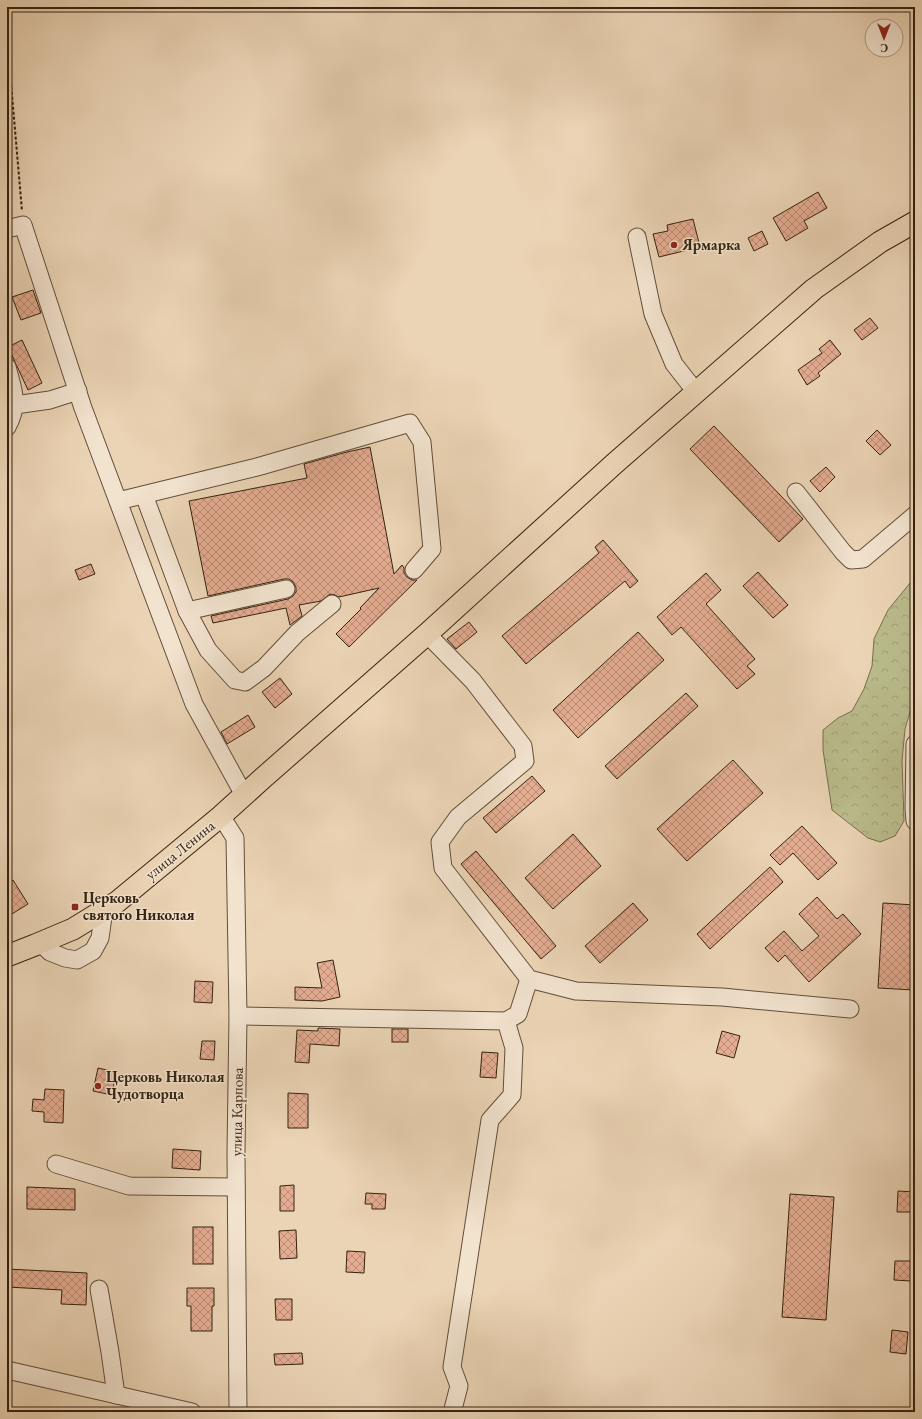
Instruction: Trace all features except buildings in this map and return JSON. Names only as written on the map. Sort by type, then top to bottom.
[{"type":"main road","name":"улица Ленина","points":[[7,956],[41,943],[73,928],[117,902],[221,816],[427,634],[614,464],[814,289],[880,242],[915,222]]},
{"type":"street","points":[[15,227],[194,704],[244,795]]},
{"type":"street","points":[[638,237],[653,314],[674,364],[696,392]]},
{"type":"street","points":[[7,366],[13,388],[15,405],[13,417],[7,427]]},
{"type":"street","points":[[15,405],[50,400],[78,392]]},
{"type":"street","points":[[118,501],[257,467],[410,423],[422,442],[432,549],[414,570]]},
{"type":"street","points":[[796,492],[843,552],[852,560],[863,558],[915,515]]},
{"type":"street","points":[[144,494],[187,611],[208,650],[235,680],[245,682],[264,668],[297,633],[332,604]]},
{"type":"street","points":[[187,611],[286,589]]},
{"type":"street","points":[[427,634],[473,681],[523,746],[525,761],[458,817],[440,842],[443,868],[529,980],[576,991],[722,997],[850,1009]]},
{"type":"street","points":[[915,744],[915,821]]},
{"type":"street","name":"улица Карпова","points":[[221,816],[235,838],[238,1016],[236,1187],[238,1412]]},
{"type":"street","points":[[41,943],[50,952],[65,958],[77,960],[93,951],[100,938],[104,910]]},
{"type":"street","points":[[238,1016],[506,1021],[518,1014],[529,980]]},
{"type":"street","points":[[453,1409],[459,1386],[452,1367],[490,1120],[512,1095],[514,1048],[506,1021]]},
{"type":"street","points":[[56,1164],[128,1186],[236,1187]]},
{"type":"street","points":[[99,1289],[116,1395]]},
{"type":"street","points":[[7,1370],[192,1412]]},
{"type":"path","points":[[906,7],[915,7]]},
{"type":"path","points":[[7,37],[15,227]]},
{"type":"green space","points":[[915,577],[915,695],[905,729],[902,761],[904,821],[895,836],[880,842],[868,838],[832,810],[823,750],[823,730],[838,718],[852,711],[864,689],[872,666],[874,639],[888,610]]},
{"type":"place","name":"Ярмарка","points":[[674,245]]},
{"type":"place","name":"Церковь святого Николая","points":[[75,907]]},
{"type":"place","name":"Церковь Николая Чудотворца","points":[[98,1086]]}]
